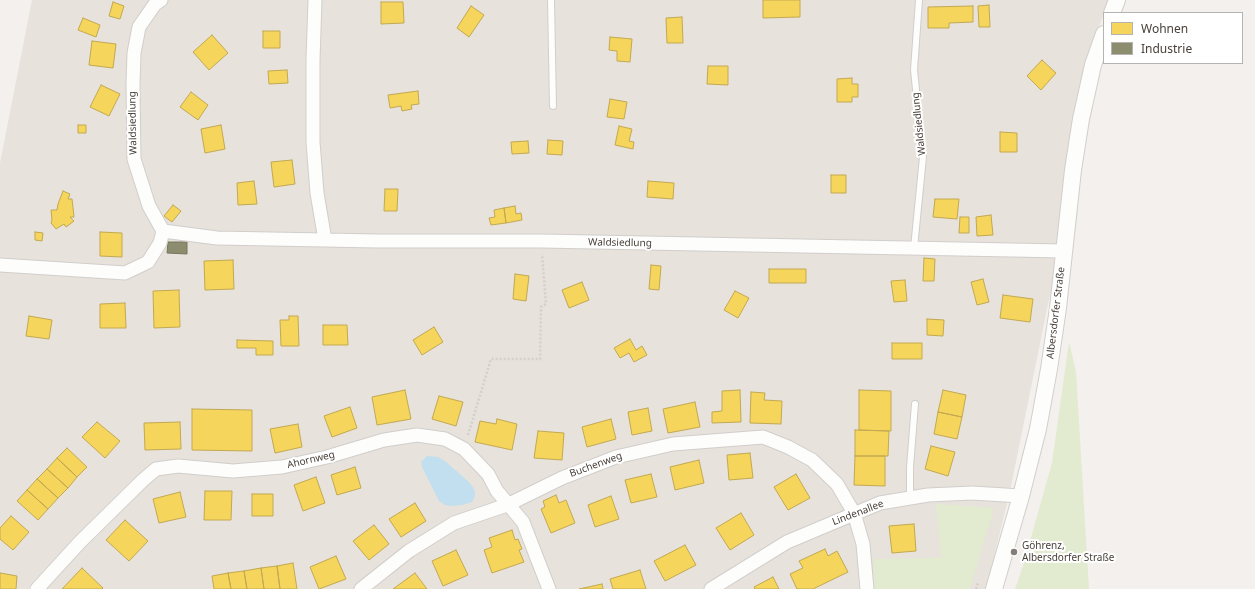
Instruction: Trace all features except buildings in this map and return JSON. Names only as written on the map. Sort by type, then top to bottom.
[{"type":"street","name":"Waldsiedlung","points":[[160,0],[155,4],[140,27],[134,53],[134,159],[149,206],[164,230],[216,238],[378,241],[541,241],[1064,251]]},
{"type":"street","points":[[315,0],[313,142],[317,193],[325,240]]},
{"type":"street","points":[[1112,12],[1117,0]]},
{"type":"street","name":"Albersdorfer Straße","points":[[994,589],[1021,496],[1038,429],[1058,308],[1073,170],[1081,118],[1093,65],[1103,37]]},
{"type":"street","points":[[0,265],[125,273],[148,262],[160,243],[164,230]]},
{"type":"street","name":"Ahornweg","points":[[37,589],[80,542],[156,469],[178,466],[233,470],[282,467],[327,457],[384,440],[417,435],[445,438],[464,449],[488,474],[497,491],[507,505],[523,522],[549,589]]},
{"type":"street","name":"Buchenweg","points":[[361,589],[409,551],[454,523],[507,505],[562,478],[616,456],[673,444],[763,437],[788,447],[812,460],[837,484],[854,513],[863,544],[867,589]]},
{"type":"street","name":"Lindenallee","points":[[711,589],[787,542],[880,503],[928,495],[972,493],[1021,496]]},
{"type":"lane","points":[[551,0],[553,106]]},
{"type":"lane","name":"Waldsiedlung","points":[[914,248],[923,156],[914,70],[919,0]]},
{"type":"lane","points":[[910,498],[910,467],[915,404]]},
{"type":"path","points":[[464,449],[491,359],[540,359],[541,306],[546,304],[541,241]]},
{"type":"shaded area","points":[[32,0],[1109,0],[1105,12],[1103,12],[1103,16],[1087,59],[1072,122],[1057,260],[1010,491],[985,589],[0,589],[0,163]]},
{"type":"green space","points":[[1069,342],[1076,372],[1089,589],[1015,589],[1052,463]]},
{"type":"green space","points":[[936,504],[994,508],[970,589],[874,589],[874,559],[941,558]]},
{"type":"water","points":[[427,456],[438,457],[445,461],[470,483],[475,491],[475,496],[472,502],[452,506],[445,505],[439,501],[422,467],[421,462]]},
{"type":"place","name":"Göhrenz, Albersdorfer Straße","points":[[1014,552]]}]
